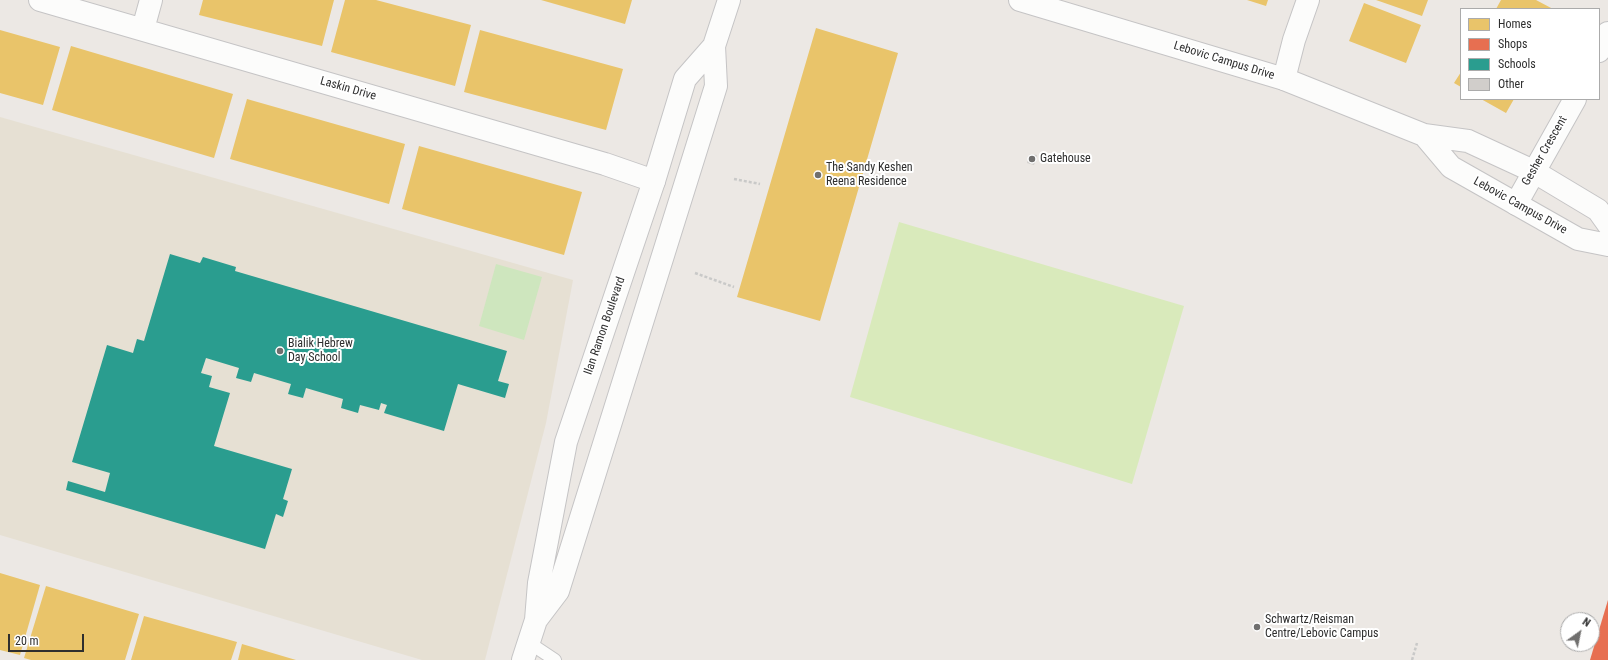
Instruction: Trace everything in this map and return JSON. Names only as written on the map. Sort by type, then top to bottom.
[{"type":"street","name":"Laskin Drive","points":[[40,0],[605,164],[654,181]]},
{"type":"street","points":[[143,29],[151,0]]},
{"type":"street","name":"Ilan Ramon Boulevard","points":[[536,620],[558,591],[639,335],[716,86],[714,46],[729,0]]},
{"type":"street","points":[[1284,79],[1294,40],[1308,0]]},
{"type":"street","name":"Lebovic Campus Drive","points":[[1026,1],[1284,79],[1424,135],[1468,141],[1533,171],[1598,210],[1608,224]]},
{"type":"street","points":[[1600,49],[1608,33]]},
{"type":"street","name":"Ilan Ramon Boulevard","points":[[525,651],[536,620],[539,583],[566,442],[654,181],[685,79],[714,46]]},
{"type":"street","name":"Gesher Crescent","points":[[1516,204],[1533,171],[1574,100]]},
{"type":"street","name":"Lebovic Campus Drive","points":[[1424,135],[1451,167],[1578,239],[1608,245]]},
{"type":"lane","points":[[525,651],[556,660]]},
{"type":"path","points":[[734,179],[760,184]]},
{"type":"path","points":[[695,273],[734,287]]},
{"type":"path","points":[[1412,660],[1417,643]]},
{"type":"shaded area","name":"Bialik Hebrew Day School","points":[[0,117],[573,280],[546,423],[485,660],[422,660],[0,535]]},
{"type":"green space","points":[[899,222],[1184,306],[1132,484],[850,397]]},
{"type":"green space","points":[[496,264],[542,277],[524,340],[479,326]]},
{"type":"building: Homes","points":[[203,0],[334,0],[322,46],[199,15]]},
{"type":"building: Homes","points":[[345,0],[376,0],[471,25],[455,86],[331,52]]},
{"type":"building: Homes","points":[[541,0],[632,0],[625,24]]},
{"type":"building: Homes","points":[[1247,0],[1268,0],[1266,6]]},
{"type":"building: Homes","points":[[1376,0],[1428,0],[1422,16]]},
{"type":"building: Homes","points":[[1501,0],[1536,0],[1551,8],[1497,8]]},
{"type":"building: Homes","points":[[1364,3],[1421,25],[1406,63],[1349,41]]},
{"type":"building: Homes","name":"The Sandy Keshen Reena Residence","points":[[816,28],[898,53],[820,321],[737,297]]},
{"type":"building: Homes","points":[[0,30],[60,47],[43,105],[0,93]]},
{"type":"building: Homes","points":[[480,30],[623,69],[606,130],[464,92]]},
{"type":"building: Homes","points":[[71,46],[233,94],[214,158],[52,110]]},
{"type":"building: Homes","points":[[1460,74],[1460,86],[1454,83]]},
{"type":"building: Homes","points":[[247,99],[405,144],[389,204],[230,159]]},
{"type":"building: Homes","points":[[1483,100],[1513,100],[1506,113]]},
{"type":"building: Homes","points":[[419,146],[582,192],[564,255],[402,209]]},
{"type":"building: Homes","points":[[0,573],[40,585],[20,655],[0,650]]},
{"type":"building: Homes","points":[[46,586],[139,614],[125,660],[31,660],[24,658]]},
{"type":"building: Homes","points":[[144,616],[237,642],[231,660],[131,660]]},
{"type":"building: Homes","points":[[242,644],[296,660],[238,660]]},
{"type":"building: Shops","points":[[1608,600],[1608,660],[1590,660],[1592,652],[1600,652],[1600,627]]},
{"type":"building: Schools","points":[[170,254],[200,263],[203,257],[236,267],[235,271],[507,351],[498,381],[509,384],[505,398],[458,384],[444,431],[384,413],[387,405],[381,403],[379,410],[360,405],[358,413],[341,408],[343,399],[306,388],[303,398],[288,394],[291,384],[254,373],[251,382],[236,378],[239,368],[206,358],[201,373],[212,376],[209,387],[230,393],[214,446],[292,469],[283,499],[288,501],[283,517],[276,514],[265,549],[66,490],[68,481],[105,492],[110,473],[72,462],[107,345],[133,353],[137,339],[144,341]]},
{"type":"building: Other","name":"Gatehouse","points":[[1030,154],[1037,155],[1034,165],[1027,163]]},
{"type":"place","name":"Gatehouse","points":[[1032,159]]},
{"type":"place","name":"The Sandy Keshen Reena Residence","points":[[818,175]]},
{"type":"place","name":"Bialik Hebrew Day School","points":[[280,351]]},
{"type":"place","name":"Schwartz/Reisman Centre/Lebovic Campus","points":[[1257,627]]}]
